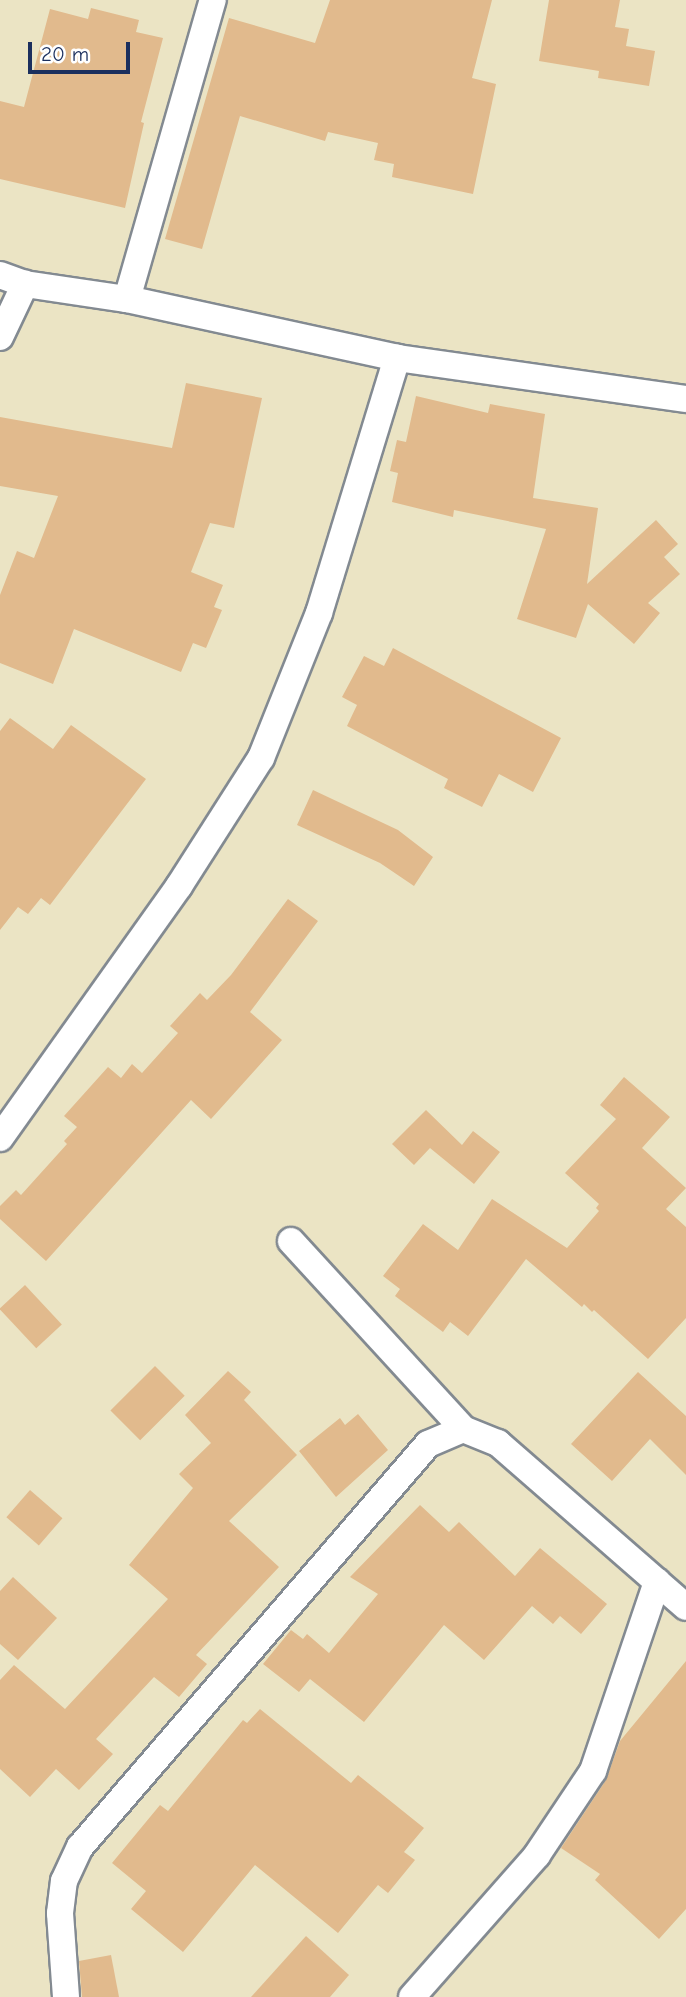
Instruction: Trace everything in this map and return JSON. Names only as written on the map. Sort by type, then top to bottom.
[{"type":"street","points":[[127,299],[213,0]]},
{"type":"street","points":[[0,275],[25,284],[127,299],[397,358],[686,399]]},
{"type":"street","points":[[0,337],[25,284]]},
{"type":"street","points":[[0,1138],[179,886],[261,758],[319,613],[397,358]]},
{"type":"street","points":[[291,1241],[463,1429],[498,1443],[686,1606]]},
{"type":"street","points":[[66,1997],[60,1913],[64,1881],[80,1847],[428,1444],[463,1429]]},
{"type":"street","points":[[412,1997],[537,1855],[593,1771],[657,1583]]},
{"type":"building","points":[[330,0],[492,0],[472,78],[496,84],[473,194],[392,177],[394,164],[374,160],[378,143],[328,132],[325,141],[240,116],[202,249],[165,239],[229,18],[315,43]]},
{"type":"building","points":[[549,0],[620,0],[615,27],[629,29],[626,46],[655,51],[649,86],[598,78],[599,71],[539,61]]},
{"type":"building","points":[[91,8],[139,20],[136,32],[163,38],[141,122],[144,123],[125,208],[0,179],[0,101],[24,107],[50,9],[88,19]]},
{"type":"building","points":[[186,383],[262,398],[234,528],[210,523],[191,572],[223,585],[214,607],[222,610],[206,648],[193,643],[181,672],[74,629],[53,684],[0,663],[0,595],[17,551],[34,558],[58,496],[0,486],[0,417],[172,448]]},
{"type":"building","points":[[416,396],[488,413],[490,404],[545,414],[533,498],[598,508],[587,584],[656,520],[678,544],[664,557],[680,574],[648,603],[660,613],[634,644],[588,604],[576,638],[517,619],[546,529],[454,510],[453,517],[392,502],[398,473],[390,471],[397,440],[406,442]]},
{"type":"building","points":[[393,648],[561,738],[533,792],[499,774],[482,807],[444,788],[448,779],[347,726],[357,705],[342,697],[364,656],[384,666]]},
{"type":"building","points":[[10,718],[53,749],[71,725],[146,779],[50,905],[41,898],[28,914],[18,907],[0,930],[0,731]]},
{"type":"building","points":[[313,790],[398,830],[433,857],[414,886],[380,863],[297,825]]},
{"type":"building","points":[[288,899],[318,921],[250,1012],[282,1040],[211,1119],[191,1100],[46,1261],[0,1219],[0,1206],[16,1190],[21,1195],[67,1144],[64,1141],[77,1127],[64,1116],[108,1067],[121,1078],[132,1064],[142,1073],[178,1033],[170,1026],[200,993],[207,1000],[231,975]]},
{"type":"building","points":[[624,1077],[670,1117],[642,1148],[686,1188],[666,1209],[686,1227],[686,1318],[648,1359],[594,1310],[592,1312],[584,1304],[582,1307],[526,1259],[468,1336],[450,1322],[443,1332],[395,1296],[400,1289],[383,1276],[423,1224],[458,1250],[492,1199],[567,1248],[599,1211],[596,1208],[599,1204],[565,1173],[616,1119],[600,1105]]},
{"type":"building","points":[[426,1110],[462,1145],[473,1131],[500,1152],[474,1184],[430,1148],[414,1165],[392,1144]]},
{"type":"building","points":[[25,1285],[62,1324],[36,1348],[0,1310]]},
{"type":"building","points":[[155,1366],[185,1396],[140,1440],[110,1411]]},
{"type":"building","points":[[228,1371],[251,1392],[244,1400],[297,1455],[229,1521],[279,1567],[196,1655],[207,1664],[179,1697],[154,1677],[96,1739],[113,1754],[79,1790],[56,1769],[30,1797],[0,1769],[0,1680],[14,1665],[65,1709],[168,1599],[129,1565],[193,1488],[179,1474],[211,1443],[185,1415]]},
{"type":"building","points":[[638,1372],[686,1416],[686,1475],[650,1439],[612,1481],[571,1444]]},
{"type":"building","points":[[358,1414],[388,1450],[336,1497],[299,1451],[340,1418],[345,1425]]},
{"type":"building","points":[[30,1490],[62,1518],[39,1545],[6,1517]]},
{"type":"building","points":[[420,1505],[449,1532],[459,1522],[515,1576],[540,1548],[607,1604],[581,1634],[560,1616],[553,1624],[532,1606],[484,1660],[444,1625],[364,1722],[310,1679],[299,1692],[263,1664],[291,1630],[303,1639],[307,1634],[329,1653],[378,1594],[350,1577]]},
{"type":"building","points":[[13,1577],[57,1618],[18,1660],[0,1644],[0,1591]]},
{"type":"building","points":[[686,1661],[686,1909],[659,1939],[595,1880],[600,1874],[561,1848],[606,1780],[620,1741]]},
{"type":"building","points":[[260,1709],[351,1783],[358,1775],[424,1828],[404,1852],[415,1860],[388,1893],[378,1885],[338,1933],[255,1865],[183,1952],[131,1909],[146,1891],[112,1863],[160,1805],[168,1811],[243,1720],[247,1723]]},
{"type":"building","points":[[306,1936],[349,1975],[330,1997],[251,1997]]},
{"type":"building","points":[[111,1955],[119,1997],[82,1997],[79,1961]]}]
